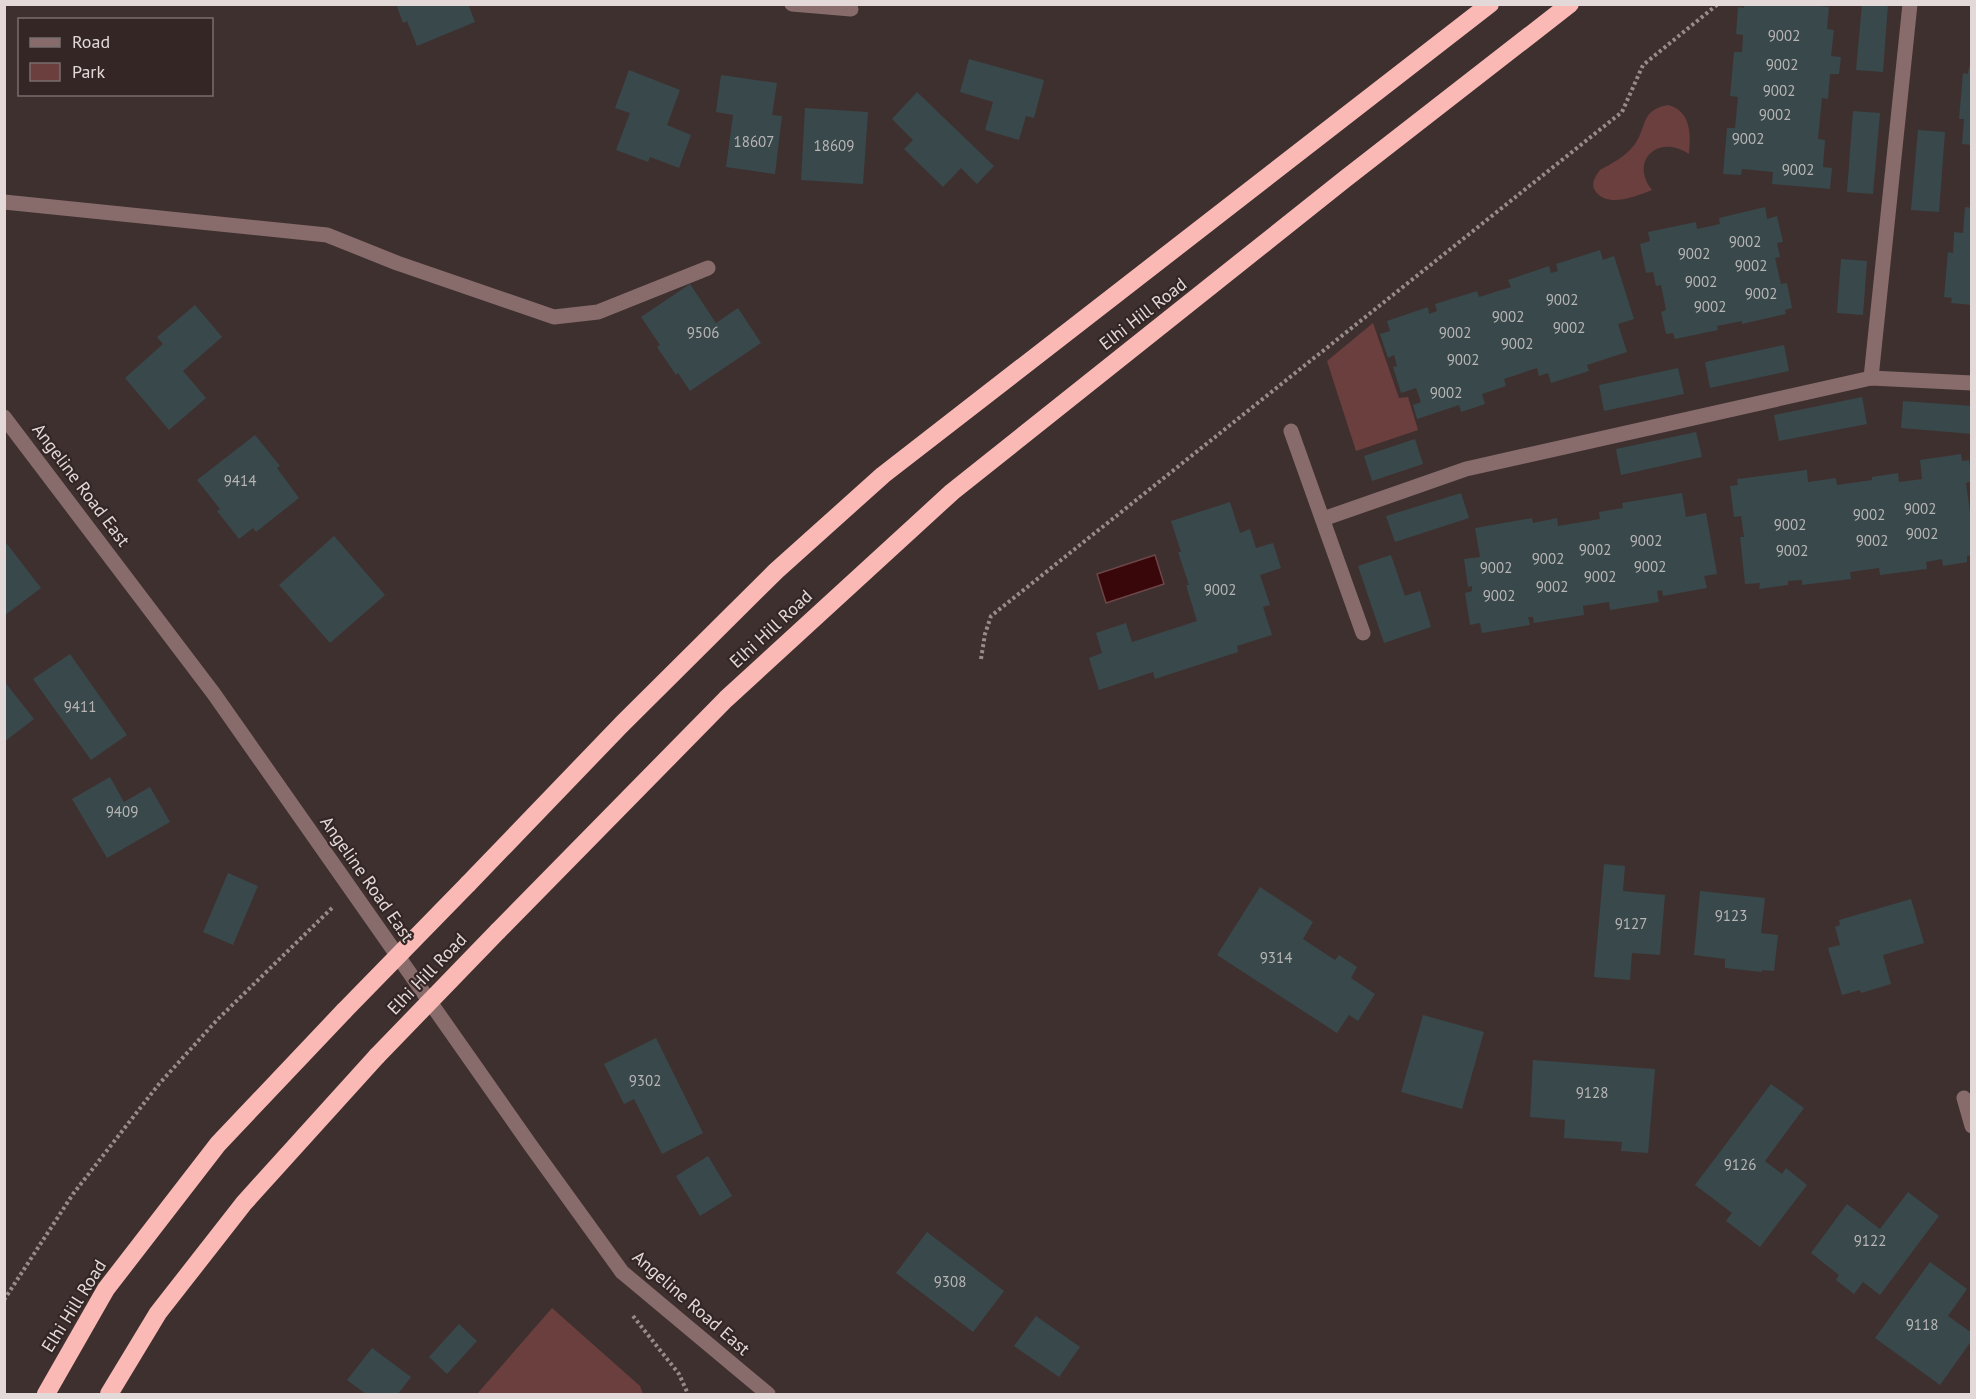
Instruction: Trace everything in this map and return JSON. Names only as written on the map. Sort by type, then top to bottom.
[{"type":"highway","name":"Elhi Hill Road","points":[[46,1395],[106,1289],[218,1144],[622,724],[776,571],[883,475],[1490,4]]},
{"type":"highway","name":"Elhi Hill Road","points":[[109,1395],[158,1312],[244,1203],[377,1056],[726,699],[952,492],[1570,4]]},
{"type":"street","points":[[792,4],[851,9]]},
{"type":"street","points":[[1871,378],[1910,4]]},
{"type":"street","points":[[4,202],[327,235],[397,263],[554,317],[598,312],[708,268]]},
{"type":"street","points":[[1323,519],[1466,469],[1871,378],[1971,383]]},
{"type":"street","name":"Angeline Road East","points":[[6,421],[214,694],[615,1264],[768,1395]]},
{"type":"street","points":[[1291,431],[1363,633]]},
{"type":"street","points":[[1964,1098],[1971,1126]]},
{"type":"path","points":[[981,659],[991,616],[1623,112],[1643,65],[1718,4]]},
{"type":"green space","points":[[1668,105],[1681,112],[1688,124],[1689,154],[1678,148],[1658,149],[1650,153],[1645,160],[1646,179],[1652,190],[1623,199],[1601,197],[1593,186],[1598,172],[1619,159],[1635,144],[1653,110]]},
{"type":"green space","points":[[1373,323],[1399,398],[1408,397],[1418,430],[1356,451],[1327,361]]},
{"type":"green space","points":[[552,1308],[640,1386],[643,1394],[477,1394]]},
{"type":"shaded area","points":[[1155,555],[1164,584],[1106,603],[1097,574]]},
{"type":"building","points":[[396,4],[468,4],[475,22],[417,46],[407,21],[403,23]]},
{"type":"building","points":[[1744,4],[1801,4],[1829,7],[1827,29],[1834,30],[1831,56],[1841,57],[1839,74],[1830,74],[1828,99],[1822,98],[1818,139],[1825,140],[1823,167],[1832,168],[1830,189],[1772,184],[1773,172],[1742,169],[1741,175],[1723,174],[1727,128],[1735,128],[1738,97],[1730,96],[1734,52],[1742,52],[1743,35],[1736,34],[1738,7],[1744,8]]},
{"type":"building","points":[[1862,4],[1888,4],[1883,72],[1856,70]]},
{"type":"building","points":[[969,59],[1044,80],[1034,118],[1026,116],[1019,140],[985,130],[993,102],[960,92]]},
{"type":"building","points":[[1969,67],[1972,67],[1972,145],[1962,144],[1964,119],[1959,119],[1963,73],[1968,74]]},
{"type":"building","points":[[629,70],[680,90],[667,125],[691,135],[679,168],[650,157],[648,162],[616,150],[630,113],[615,108]]},
{"type":"building","points":[[721,75],[777,83],[772,115],[782,116],[775,174],[726,167],[733,115],[716,112]]},
{"type":"building","points":[[917,92],[994,166],[977,184],[961,168],[943,187],[904,149],[913,140],[892,119]]},
{"type":"building","points":[[805,108],[868,112],[863,184],[801,180]]},
{"type":"building","points":[[1853,111],[1880,113],[1873,194],[1847,192]]},
{"type":"building","points":[[1918,130],[1945,132],[1939,212],[1911,210]]},
{"type":"building","points":[[1765,207],[1767,219],[1777,216],[1783,242],[1777,243],[1780,257],[1775,258],[1781,284],[1787,283],[1792,308],[1785,310],[1786,314],[1742,324],[1742,321],[1717,326],[1718,330],[1675,339],[1673,333],[1666,334],[1661,312],[1666,310],[1661,285],[1656,286],[1653,272],[1646,273],[1640,244],[1650,241],[1648,232],[1696,222],[1697,229],[1720,224],[1719,218]]},
{"type":"building","points":[[1965,207],[1972,208],[1972,305],[1951,303],[1952,298],[1944,297],[1948,252],[1953,253],[1954,232],[1963,233]]},
{"type":"building","points":[[1600,250],[1603,260],[1614,256],[1634,319],[1618,324],[1627,352],[1587,365],[1589,371],[1551,383],[1548,373],[1539,376],[1537,368],[1504,379],[1506,386],[1482,394],[1485,404],[1461,412],[1459,405],[1417,419],[1413,405],[1421,402],[1416,388],[1401,393],[1393,367],[1397,366],[1394,355],[1388,358],[1380,334],[1390,331],[1387,321],[1428,307],[1429,314],[1437,311],[1435,304],[1477,291],[1479,297],[1511,287],[1508,280],[1549,266],[1551,273],[1558,271],[1556,264]]},
{"type":"building","points":[[1841,259],[1867,261],[1863,315],[1837,313]]},
{"type":"building","points":[[690,284],[716,323],[738,308],[761,343],[690,391],[657,347],[660,345],[641,317]]},
{"type":"building","points":[[195,305],[222,337],[183,371],[206,398],[169,430],[125,378],[163,344],[157,337]]},
{"type":"building","points":[[1784,345],[1789,371],[1710,388],[1705,362]]},
{"type":"building","points":[[1678,368],[1684,394],[1604,411],[1599,385]]},
{"type":"building","points":[[1862,397],[1867,424],[1779,441],[1774,415]]},
{"type":"building","points":[[1903,401],[1972,406],[1972,434],[1901,428]]},
{"type":"building","points":[[1696,432],[1702,457],[1621,475],[1616,449]]},
{"type":"building","points":[[255,435],[280,466],[277,468],[299,498],[256,532],[253,528],[239,539],[217,511],[220,509],[197,480]]},
{"type":"building","points":[[1415,439],[1423,464],[1372,481],[1364,456]]},
{"type":"building","points":[[1961,454],[1962,461],[1969,460],[1972,481],[1966,483],[1970,512],[1972,512],[1972,555],[1967,556],[1967,562],[1943,566],[1942,559],[1926,562],[1927,569],[1880,575],[1879,568],[1850,572],[1851,579],[1802,585],[1802,580],[1788,581],[1788,585],[1759,589],[1760,583],[1745,584],[1740,537],[1744,537],[1741,516],[1734,517],[1730,486],[1738,485],[1737,479],[1807,470],[1808,482],[1836,478],[1837,485],[1872,480],[1872,477],[1898,473],[1899,482],[1922,479],[1920,460]]},
{"type":"building","points":[[1461,493],[1469,518],[1395,542],[1386,516]]},
{"type":"building","points":[[1682,493],[1686,517],[1706,513],[1717,574],[1704,576],[1707,588],[1663,596],[1662,590],[1657,591],[1659,602],[1610,610],[1609,602],[1583,606],[1584,615],[1534,623],[1533,617],[1528,617],[1530,625],[1482,633],[1480,623],[1470,625],[1465,593],[1472,591],[1472,586],[1468,587],[1464,559],[1480,557],[1475,528],[1532,518],[1533,523],[1557,518],[1558,526],[1600,519],[1599,512],[1623,508],[1622,503]]},
{"type":"building","points":[[1230,502],[1240,533],[1250,529],[1256,548],[1273,543],[1281,568],[1260,575],[1270,605],[1263,607],[1272,635],[1237,646],[1238,652],[1155,679],[1153,672],[1099,690],[1089,658],[1102,653],[1096,633],[1126,623],[1132,642],[1197,621],[1186,585],[1189,585],[1178,552],[1181,552],[1171,521]]},
{"type":"building","points":[[334,536],[385,595],[330,643],[279,585]]},
{"type":"building","points":[[7,544],[41,588],[4,616],[4,545]]},
{"type":"building","points":[[1391,555],[1405,596],[1420,591],[1431,627],[1384,643],[1358,566]]},
{"type":"building","points":[[70,654],[127,735],[91,760],[33,679]]},
{"type":"building","points":[[4,681],[34,719],[4,742]]},
{"type":"building","points":[[110,777],[124,802],[150,787],[170,822],[107,858],[72,799]]},
{"type":"building","points":[[1604,864],[1625,866],[1623,891],[1665,895],[1660,955],[1632,953],[1630,980],[1594,977]]},
{"type":"building","points":[[228,873],[258,886],[233,945],[203,932]]},
{"type":"building","points":[[1260,887],[1313,922],[1303,939],[1335,960],[1339,955],[1357,967],[1351,978],[1375,994],[1358,1021],[1349,1015],[1337,1033],[1217,955]]},
{"type":"building","points":[[1700,891],[1765,898],[1761,933],[1778,935],[1774,971],[1725,968],[1725,959],[1694,955]]},
{"type":"building","points":[[1911,899],[1924,943],[1883,955],[1891,984],[1861,993],[1860,990],[1842,995],[1828,948],[1840,945],[1835,927],[1840,925],[1839,920]]},
{"type":"building","points":[[1423,1015],[1484,1032],[1462,1109],[1401,1092]]},
{"type":"building","points":[[656,1038],[703,1133],[662,1154],[634,1099],[624,1104],[604,1064]]},
{"type":"building","points":[[1533,1060],[1655,1069],[1648,1153],[1621,1151],[1622,1142],[1564,1138],[1565,1120],[1530,1117]]},
{"type":"building","points":[[1771,1084],[1804,1108],[1765,1161],[1782,1174],[1786,1168],[1807,1185],[1760,1247],[1726,1221],[1732,1213],[1695,1185]]},
{"type":"building","points":[[708,1156],[732,1196],[700,1216],[676,1176]]},
{"type":"building","points":[[1908,1192],[1939,1216],[1880,1295],[1863,1282],[1854,1294],[1836,1280],[1839,1275],[1811,1253],[1847,1204],[1880,1229]]},
{"type":"building","points":[[927,1232],[1004,1291],[973,1332],[896,1273]]},
{"type":"building","points":[[1930,1262],[1967,1289],[1948,1316],[1972,1333],[1972,1340],[1940,1385],[1875,1338]]},
{"type":"building","points":[[1036,1316],[1080,1347],[1059,1377],[1014,1346]]},
{"type":"building","points":[[459,1324],[477,1341],[447,1374],[429,1357]]},
{"type":"building","points":[[372,1348],[411,1377],[398,1394],[366,1394],[347,1380]]}]
